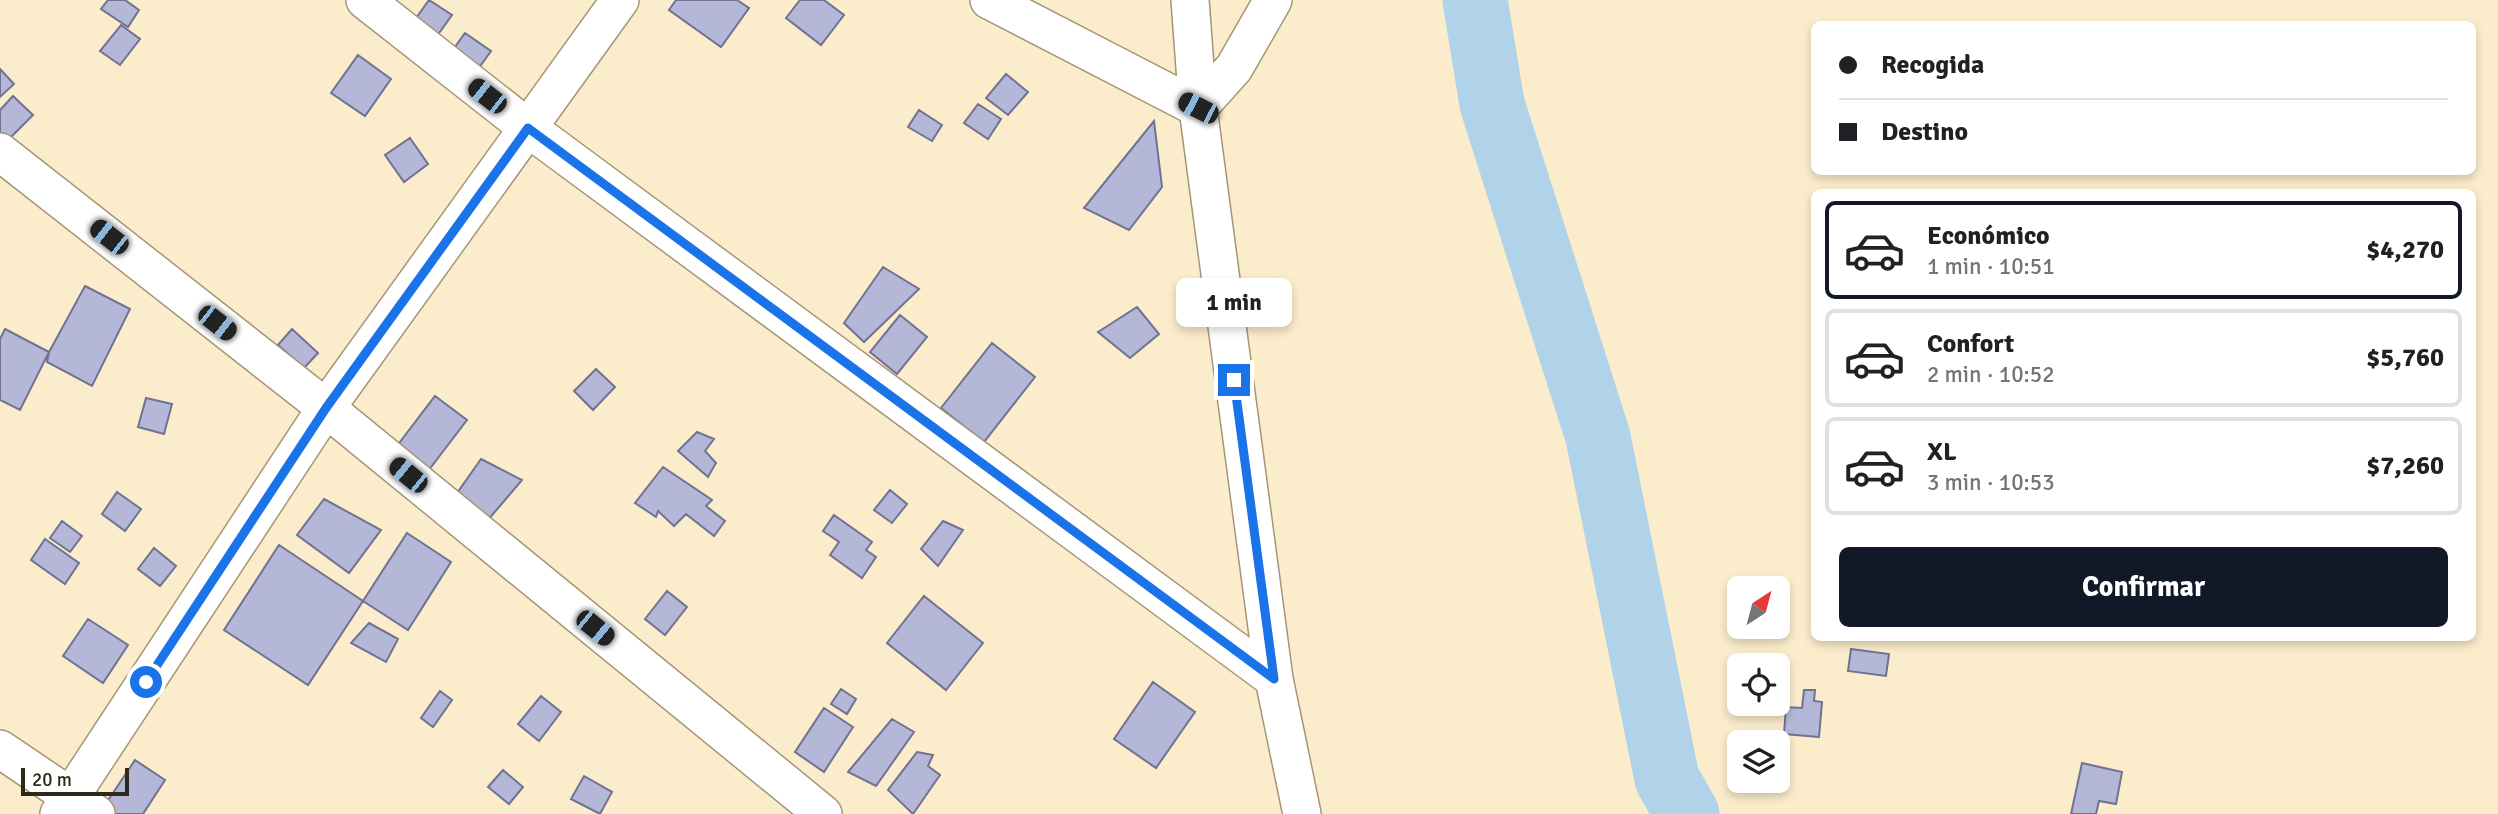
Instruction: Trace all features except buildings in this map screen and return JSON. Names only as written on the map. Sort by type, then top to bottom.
[{"type":"street","points":[[365,0],[528,128],[1274,679]]},
{"type":"street","points":[[0,749],[75,808],[326,408],[620,0]]},
{"type":"street","points":[[989,0],[1198,108]]},
{"type":"street","points":[[1190,0],[1198,108],[1274,679],[1302,814]]},
{"type":"street","points":[[1198,108],[1234,68],[1273,0]]},
{"type":"street","points":[[0,152],[326,408],[823,814]]},
{"type":"waterway","points":[[1475,0],[1492,104],[1598,437],[1667,779],[1687,814]]},
{"type":"route","points":[[146,682],[326,408],[528,128],[1274,679],[1234,380]]}]
